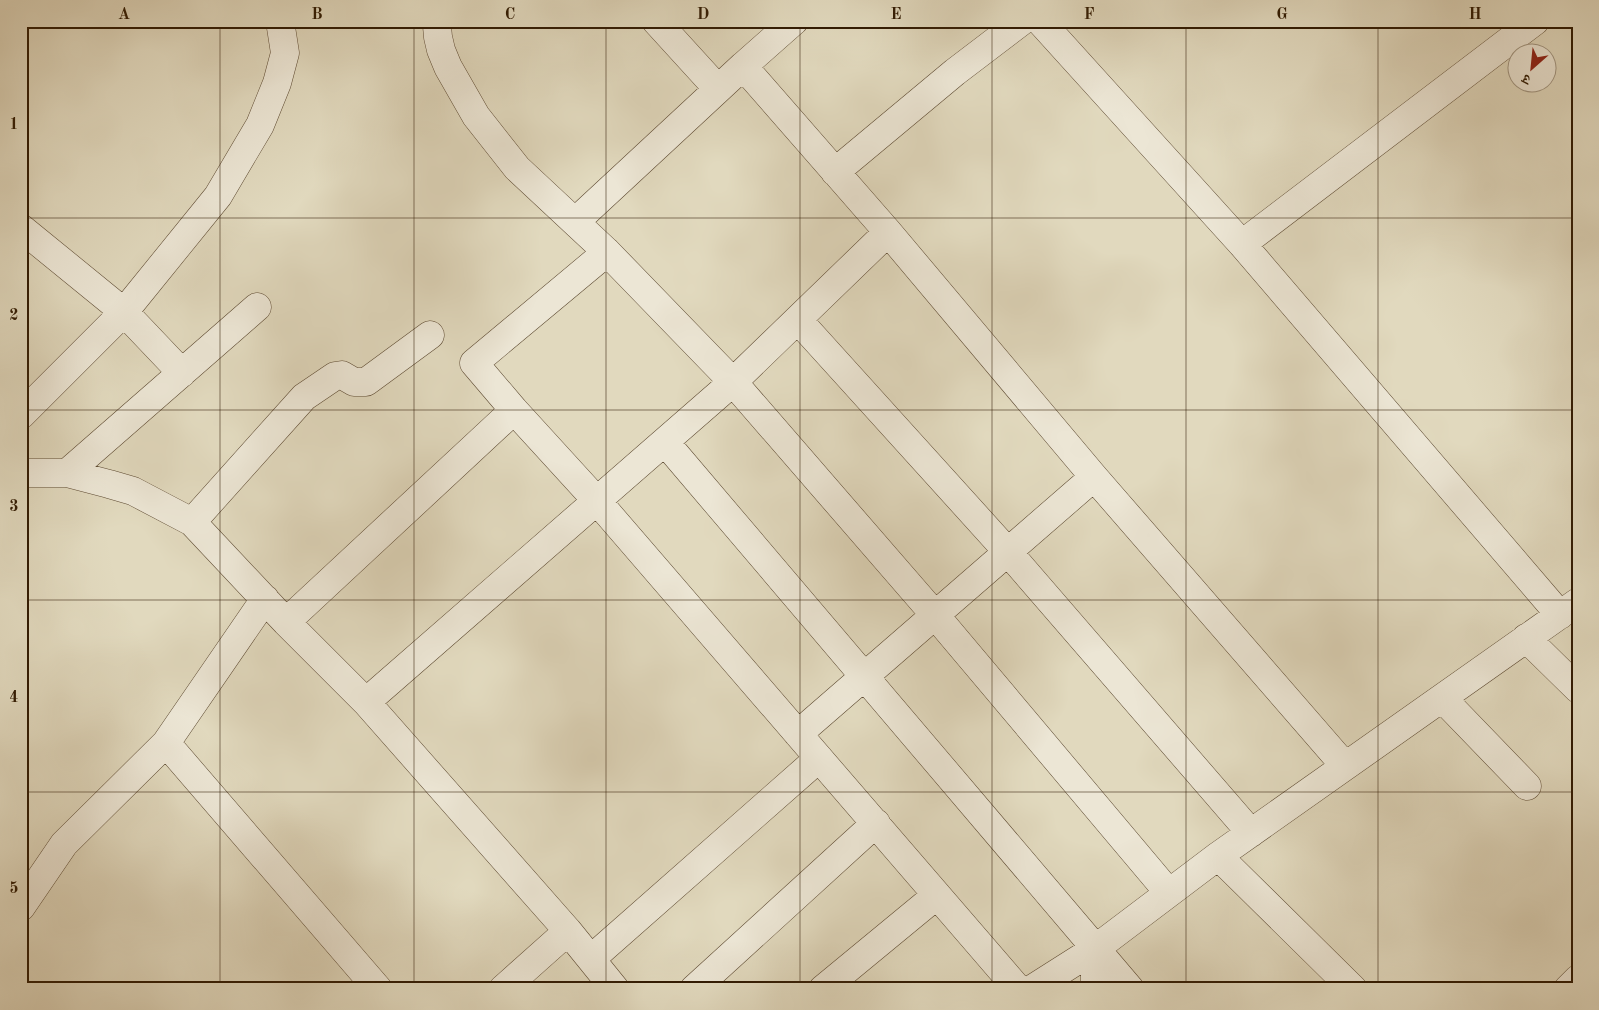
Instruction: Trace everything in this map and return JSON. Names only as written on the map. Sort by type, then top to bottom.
[{"type":"street","points":[[21,415],[124,312],[218,196],[260,125],[277,84],[286,53],[280,21]]},
{"type":"street","points":[[439,21],[437,26],[441,50],[448,67],[476,116],[517,168],[607,252],[733,382],[935,615],[1169,893]]},
{"type":"street","points":[[656,21],[718,89]]},
{"type":"street","points":[[575,222],[794,21]]},
{"type":"street","points":[[835,172],[955,72],[1022,21]]},
{"type":"street","points":[[1032,989],[1096,949],[1218,856],[1569,608],[1040,21]]},
{"type":"street","points":[[1242,244],[1535,21]]},
{"type":"street","points":[[743,66],[888,232],[1094,477],[1345,766]]},
{"type":"street","points":[[21,228],[124,312],[182,374]]},
{"type":"street","points":[[366,702],[598,502],[733,382],[888,232]]},
{"type":"street","points":[[607,252],[474,363],[598,502],[1018,989]]},
{"type":"street","points":[[67,473],[257,308]]},
{"type":"street","points":[[798,320],[1008,552],[1251,833]]},
{"type":"street","points":[[192,522],[304,397],[335,376],[342,375],[354,382],[366,382],[430,334]]},
{"type":"street","points":[[286,622],[514,410]]},
{"type":"street","points":[[665,442],[1130,989]]},
{"type":"street","points":[[21,473],[67,473],[132,491],[192,522],[286,622],[366,702],[568,931],[615,989]]},
{"type":"street","points":[[798,734],[1094,477]]},
{"type":"street","points":[[21,907],[64,844],[166,743],[265,599]]},
{"type":"street","points":[[1526,638],[1578,690]]},
{"type":"street","points":[[1442,698],[1527,786]]},
{"type":"street","points":[[166,743],[378,989]]},
{"type":"street","points":[[591,959],[819,758]]},
{"type":"street","points":[[694,989],[876,823]]},
{"type":"street","points":[[1218,856],[1353,989]]},
{"type":"street","points":[[822,989],[937,896]]},
{"type":"street","points":[[503,989],[568,931]]},
{"type":"street","points":[[1095,989],[1096,949]]},
{"type":"street","points":[[1568,989],[1578,979]]}]
